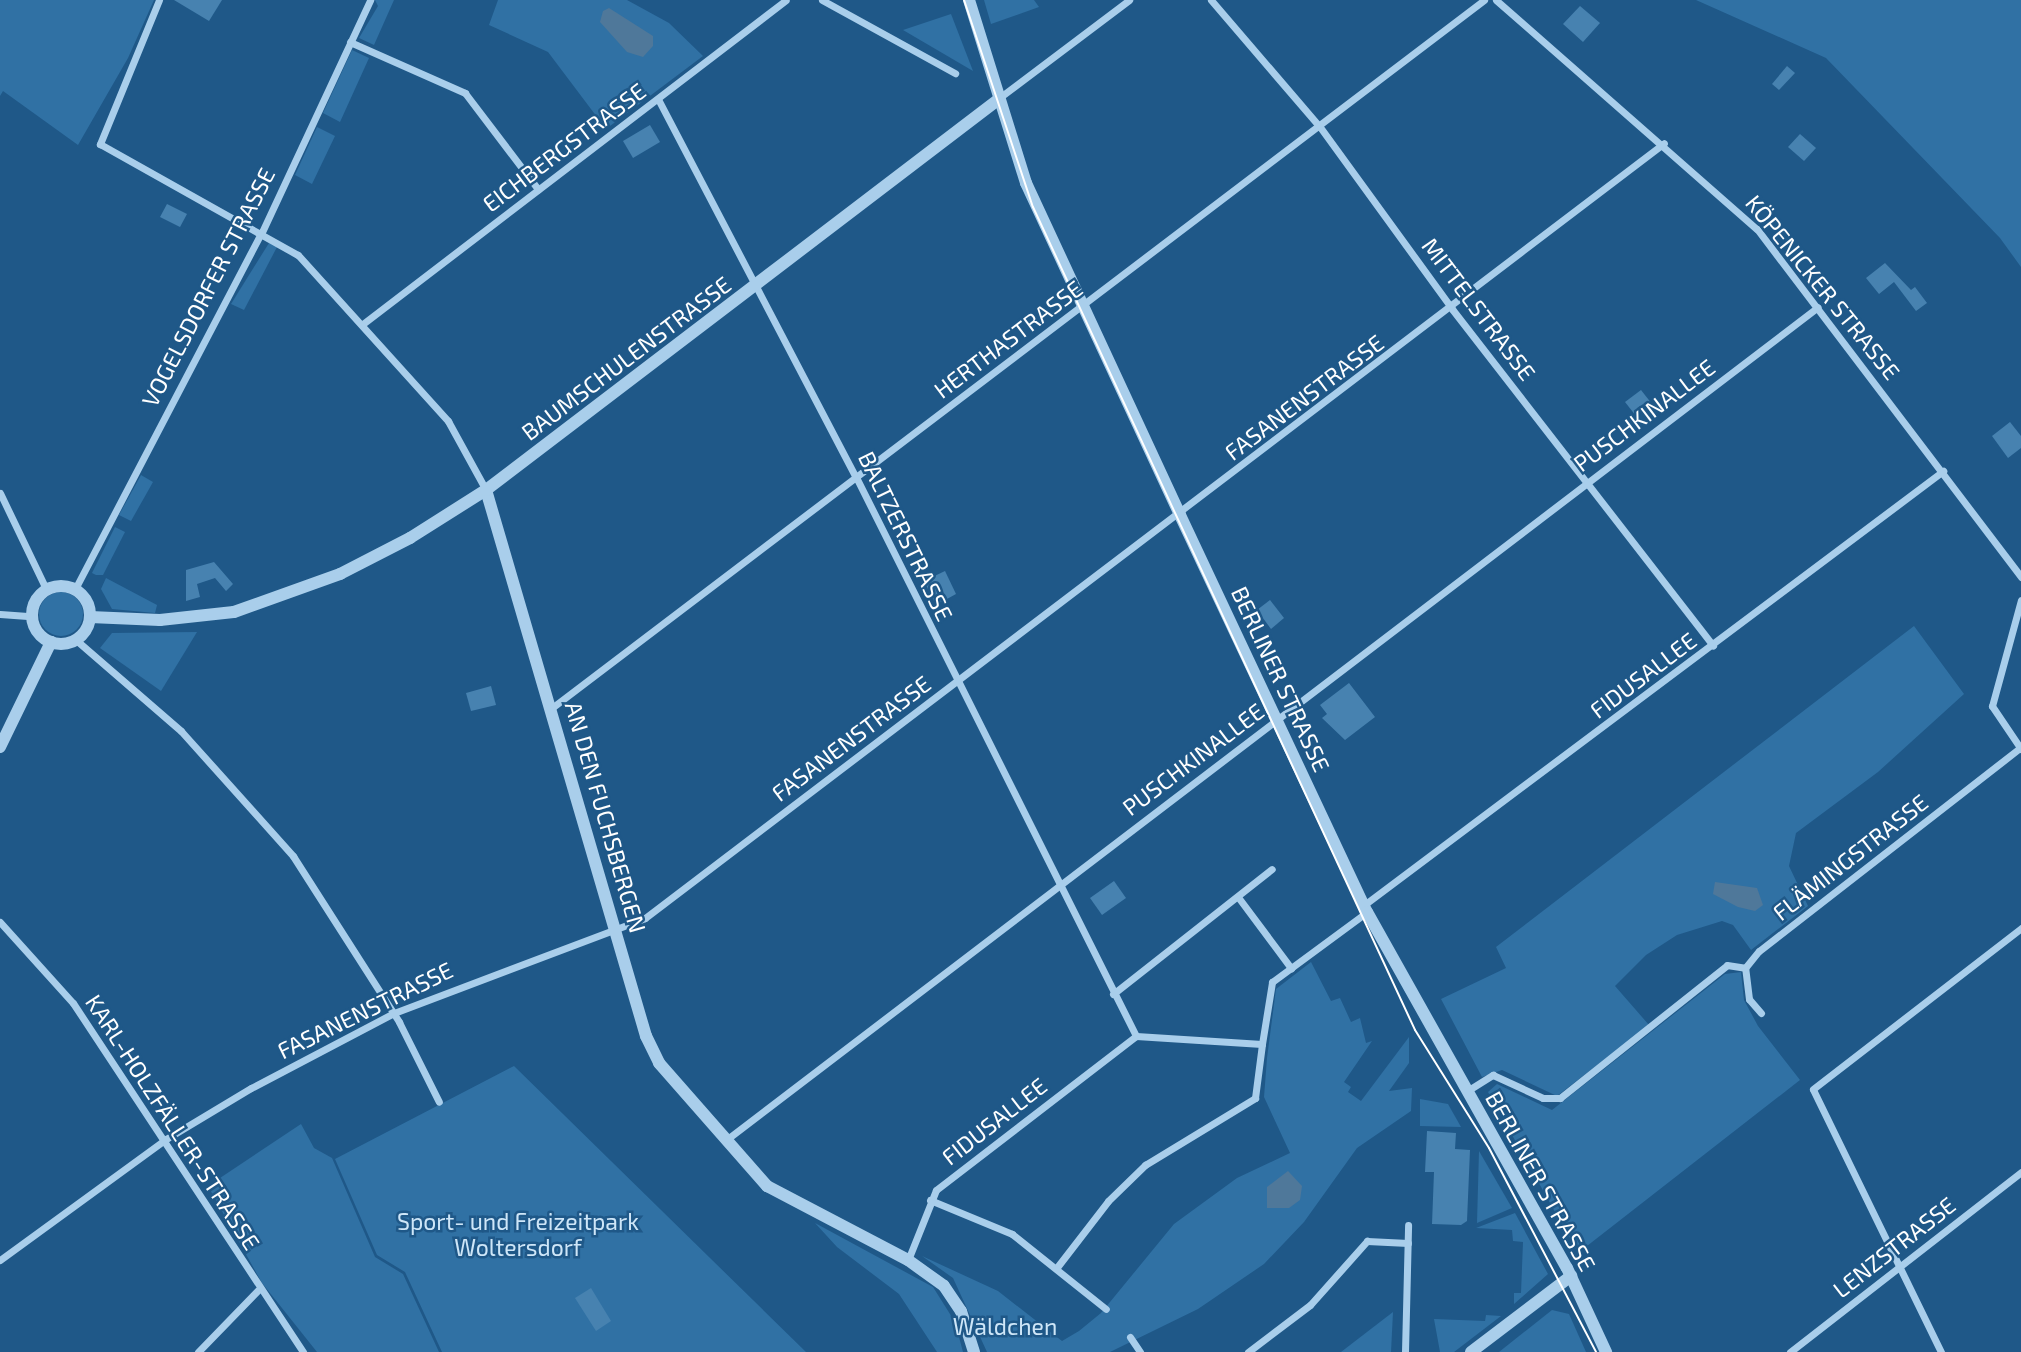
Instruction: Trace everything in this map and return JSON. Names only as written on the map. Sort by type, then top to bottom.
[{"type":"street","name":"AN DEN FUCHSBERGEN","points":[[159,0],[100,145],[262,232],[298,255],[364,323],[448,421],[486,491],[553,707],[615,926],[659,1063],[767,1186],[796,1206],[908,1260],[944,1286],[961,1311],[974,1352]]},
{"type":"street","name":"VOGELSDORFER STRASSE","points":[[75,589],[262,232],[370,0]]},
{"type":"street","name":"EICHBERGSTRASSE","points":[[364,323],[786,0]]},
{"type":"street","points":[[822,0],[955,73]]},
{"type":"street","name":"BERLINER STRASSE","points":[[969,0],[1026,183],[1180,515],[1366,909],[1571,1276],[1606,1352]]},
{"type":"street","name":"BAUMSCHULENSTRASSE","points":[[90,617],[181,619],[265,602],[365,562],[486,491],[1129,0]]},
{"type":"street","name":"MITTELSTRASSE","points":[[1211,0],[1320,127],[1452,309],[1590,481],[1713,646]]},
{"type":"street","name":"HERTHASTRASSE","points":[[553,707],[857,479],[1484,0]]},
{"type":"street","name":"KÖPENICKER STRASSE","points":[[1496,0],[1743,214],[1818,307],[2021,577]]},
{"type":"street","points":[[350,42],[465,93],[538,190]]},
{"type":"street","name":"BALTZERSTRASSE","points":[[658,99],[857,479],[1113,994]]},
{"type":"street","name":"FASANENSTRASSE","points":[[0,1260],[166,1139],[394,1013],[615,926],[645,918],[1452,309],[1664,143]]},
{"type":"street","name":"PUSCHKINALLEE","points":[[726,1140],[1818,307]]},
{"type":"street","name":"FIDUSALLEE","points":[[1058,1266],[1108,1201],[1145,1165],[1255,1098],[1267,990],[1291,968],[1942,471]]},
{"type":"street","points":[[0,493],[46,589]]},
{"type":"street","points":[[76,640],[90,617],[87,601],[75,589],[46,589],[35,600],[32,616],[37,632],[51,642],[76,640],[181,731],[246,797],[293,856],[394,1013],[439,1102]]},
{"type":"street","points":[[2020,749],[1992,706],[2021,600]]},
{"type":"street","points":[[0,614],[32,616]]},
{"type":"street","points":[[0,747],[51,642]]},
{"type":"street","name":"FLÄMINGSTRASSE","points":[[1745,968],[1759,951],[2020,749]]},
{"type":"street","points":[[1262,1044],[1136,1036],[1113,994],[1272,869]]},
{"type":"street","points":[[1238,897],[1291,968]]},
{"type":"street","name":"KARL-HOLZFÄLLER-STRASSE","points":[[0,922],[73,1003],[166,1139],[258,1290],[303,1352]]},
{"type":"street","points":[[1941,1352],[1813,1089],[2021,928]]},
{"type":"street","points":[[1466,1091],[1493,1075],[1543,1098],[1560,1098],[1727,965],[1745,968],[1749,999],[1761,1013]]},
{"type":"street","name":"FIDUSALLEE","points":[[930,1200],[1136,1036]]},
{"type":"street","name":"LENZSTRASSE","points":[[1790,1352],[2021,1172]]},
{"type":"street","points":[[908,1260],[930,1200],[1012,1234],[1058,1266],[1106,1309]]},
{"type":"street","points":[[1405,1352],[1408,1225]]},
{"type":"street","points":[[1248,1352],[1310,1305],[1367,1241],[1408,1243]]},
{"type":"street","points":[[1471,1352],[1571,1276]]},
{"type":"street","points":[[198,1352],[258,1290]]},
{"type":"street","points":[[1130,1337],[1140,1352]]},
{"type":"green space","points":[[0,0],[154,0],[128,58],[78,145],[3,91],[0,96]]},
{"type":"green space","points":[[375,0],[394,0],[374,45],[359,38],[378,6]]},
{"type":"green space","points":[[498,0],[627,0],[669,23],[703,56],[606,129],[548,52],[489,25]]},
{"type":"green space","points":[[984,0],[1034,0],[1039,7],[991,24]]},
{"type":"green space","points":[[1696,0],[2021,0],[2021,267],[2000,238],[1826,58]]},
{"type":"green space","points":[[951,14],[973,71],[903,30]]},
{"type":"green space","points":[[352,50],[369,58],[340,122],[323,113]]},
{"type":"green space","points":[[317,127],[335,136],[312,184],[295,175]]},
{"type":"green space","points":[[269,243],[277,247],[244,310],[231,304]]},
{"type":"green space","points":[[141,475],[153,482],[131,521],[119,515]]},
{"type":"green space","points":[[115,527],[125,532],[103,575],[96,575],[92,573]]},
{"type":"green space","points":[[106,578],[157,605],[155,613],[112,609],[101,589]]},
{"type":"green space","points":[[61,592],[70,593],[77,598],[82,605],[82,623],[77,630],[70,635],[61,636],[52,635],[45,630],[40,623],[39,614],[40,605],[45,598],[52,593]]},
{"type":"green space","points":[[1914,626],[1964,694],[1878,772],[1796,833],[1789,866],[1808,906],[1751,950],[1733,925],[1722,921],[1677,935],[1646,955],[1615,986],[1649,1025],[1557,1096],[1502,1070],[1482,1077],[1441,999],[1506,968],[1496,947]]},
{"type":"green space","points":[[197,632],[161,691],[100,648],[112,633]]},
{"type":"green space","name":"Wäldchen","points":[[1311,962],[1331,1001],[1340,998],[1351,1022],[1360,1018],[1366,1043],[1372,1041],[1344,1082],[1351,1087],[1348,1092],[1361,1101],[1409,1037],[1409,1063],[1389,1091],[1412,1088],[1411,1111],[1357,1148],[1304,1222],[1264,1264],[1198,1309],[1110,1352],[987,1352],[953,1278],[922,1256],[998,1291],[1062,1341],[1079,1331],[1101,1313],[1174,1224],[1237,1178],[1290,1153],[1264,1097],[1267,1058],[1276,989]]},
{"type":"green space","points":[[1741,972],[1744,1000],[1758,1026],[1800,1080],[1578,1253],[1488,1092],[1497,1084],[1552,1110],[1725,974]]},
{"type":"green space","name":"Sport- und Freizeitpark Woltersdorf","points":[[514,1066],[806,1352],[442,1352],[405,1272],[377,1255],[335,1159]]},
{"type":"green space","points":[[1420,1099],[1448,1104],[1461,1127],[1420,1126]]},
{"type":"green space","points":[[301,1124],[314,1148],[332,1158],[375,1257],[403,1274],[439,1352],[317,1352],[262,1283],[208,1186]]},
{"type":"green space","points":[[1479,1151],[1512,1208],[1477,1223]]},
{"type":"green space","points":[[1515,1213],[1548,1274],[1514,1304],[1514,1293],[1521,1293],[1523,1242],[1513,1241],[1512,1230],[1476,1228]]},
{"type":"green space","points":[[815,1223],[933,1287],[955,1322],[963,1352],[937,1352],[899,1294],[837,1247]]},
{"type":"green space","points":[[1552,1310],[1569,1314],[1586,1352],[1499,1352]]},
{"type":"green space","points":[[1393,1312],[1391,1352],[1341,1352]]},
{"type":"green space","points":[[1486,1315],[1501,1316],[1454,1352],[1440,1352],[1434,1319],[1485,1321]]},
{"type":"shaded area","points":[[609,8],[653,36],[653,46],[643,57],[627,52],[600,22],[603,11]]},
{"type":"shaded area","points":[[1715,882],[1757,888],[1763,905],[1755,911],[1738,907],[1713,894]]},
{"type":"shaded area","points":[[1288,1171],[1302,1186],[1300,1200],[1289,1208],[1267,1208],[1267,1187]]},
{"type":"building","points":[[174,0],[222,0],[209,21]]},
{"type":"building","points":[[1580,6],[1600,23],[1583,42],[1563,24]]},
{"type":"building","points":[[1787,66],[1795,73],[1779,90],[1772,84]]},
{"type":"building","points":[[650,125],[660,142],[633,158],[623,141]]},
{"type":"building","points":[[1800,134],[1816,148],[1804,161],[1788,147]]},
{"type":"building","points":[[167,204],[187,214],[180,227],[160,217]]},
{"type":"building","points":[[1885,263],[1911,290],[1915,287],[1927,303],[1916,311],[1894,282],[1879,294],[1866,278]]},
{"type":"building","points":[[1641,390],[1652,404],[1636,416],[1625,402]]},
{"type":"building","points":[[2010,422],[2021,436],[2021,448],[2008,458],[1992,436]]},
{"type":"building","points":[[214,562],[233,584],[226,591],[215,578],[197,584],[200,597],[186,601],[186,570]]},
{"type":"building","points":[[945,571],[956,594],[936,605],[924,581]]},
{"type":"building","points":[[1270,600],[1284,618],[1271,629],[1257,610]]},
{"type":"building","points":[[1349,683],[1375,717],[1345,740],[1322,718],[1327,714],[1320,705]]},
{"type":"building","points":[[491,686],[496,705],[471,711],[466,693]]},
{"type":"building","points":[[1114,881],[1126,898],[1102,915],[1090,898]]},
{"type":"building","points":[[1427,1131],[1456,1133],[1455,1149],[1470,1150],[1467,1221],[1461,1225],[1432,1224],[1434,1172],[1425,1172]]},
{"type":"building","points":[[591,1288],[611,1321],[596,1331],[575,1298]]},
{"type":"tram line","points":[[964,0],[1033,207],[1415,1030],[1489,1148],[1596,1352]]}]
